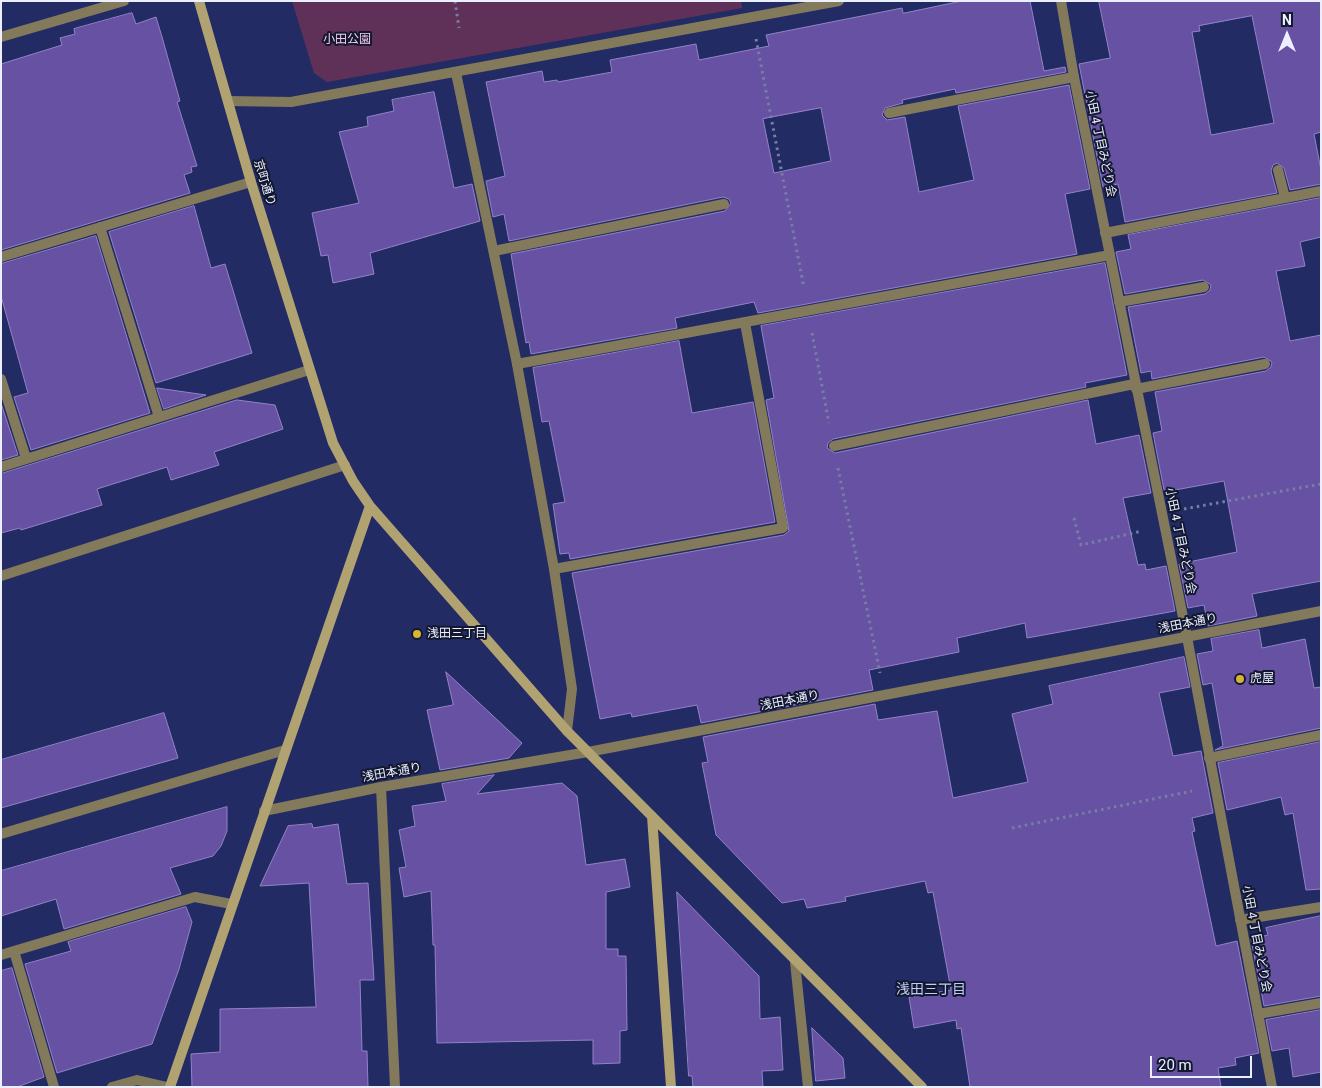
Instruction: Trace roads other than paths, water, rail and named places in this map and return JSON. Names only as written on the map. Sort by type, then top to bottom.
[{"type":"street","points":[[1,37],[124,1]]},
{"type":"street","name":"京町通り","points":[[199,1],[251,182],[333,443],[370,506],[567,731],[795,962],[922,1087]]},
{"type":"street","points":[[228,101],[291,102],[838,1]]},
{"type":"street","name":"小田 4 丁目みどり会","points":[[1061,1],[1074,77],[1186,637],[1272,1087]]},
{"type":"street","points":[[456,73],[517,364],[554,569],[572,688],[567,731]]},
{"type":"street","points":[[889,113],[1074,77]]},
{"type":"street","points":[[1278,170],[1285,198]]},
{"type":"street","points":[[1,257],[251,182]]},
{"type":"street","points":[[1105,233],[1321,191]]},
{"type":"street","points":[[494,251],[724,204]]},
{"type":"street","points":[[100,227],[159,417]]},
{"type":"street","points":[[517,364],[1110,255]]},
{"type":"street","points":[[1119,302],[1204,287]]},
{"type":"street","points":[[554,569],[783,528],[745,323]]},
{"type":"street","points":[[834,446],[1135,387],[1265,364]]},
{"type":"street","points":[[1,467],[309,370]]},
{"type":"street","points":[[1,379],[26,458]]},
{"type":"street","points":[[1,576],[345,465]]},
{"type":"street","points":[[112,1087],[137,1080],[168,1087],[370,506]]},
{"type":"street","name":"浅田本通り","points":[[264,811],[382,787],[588,752],[1321,610]]},
{"type":"street","points":[[1209,758],[1321,735]]},
{"type":"street","points":[[1,834],[285,750]]},
{"type":"street","points":[[382,787],[395,1087]]},
{"type":"street","points":[[652,816],[671,1087]]},
{"type":"street","points":[[1,955],[195,897],[231,904]]},
{"type":"street","points":[[1240,920],[1321,908]]},
{"type":"street","points":[[14,951],[54,1087]]},
{"type":"street","points":[[795,962],[808,1087]]},
{"type":"street","points":[[1258,1014],[1321,1003]]},
{"type":"place","name":"浅田三丁目","points":[[417,634]]},
{"type":"place","name":"虎屋","points":[[1240,679]]},
{"type":"district","name":"浅田三丁目","points":[[931,990]]},
{"type":"park label","name":"小田公園","points":[[347,40]]}]
